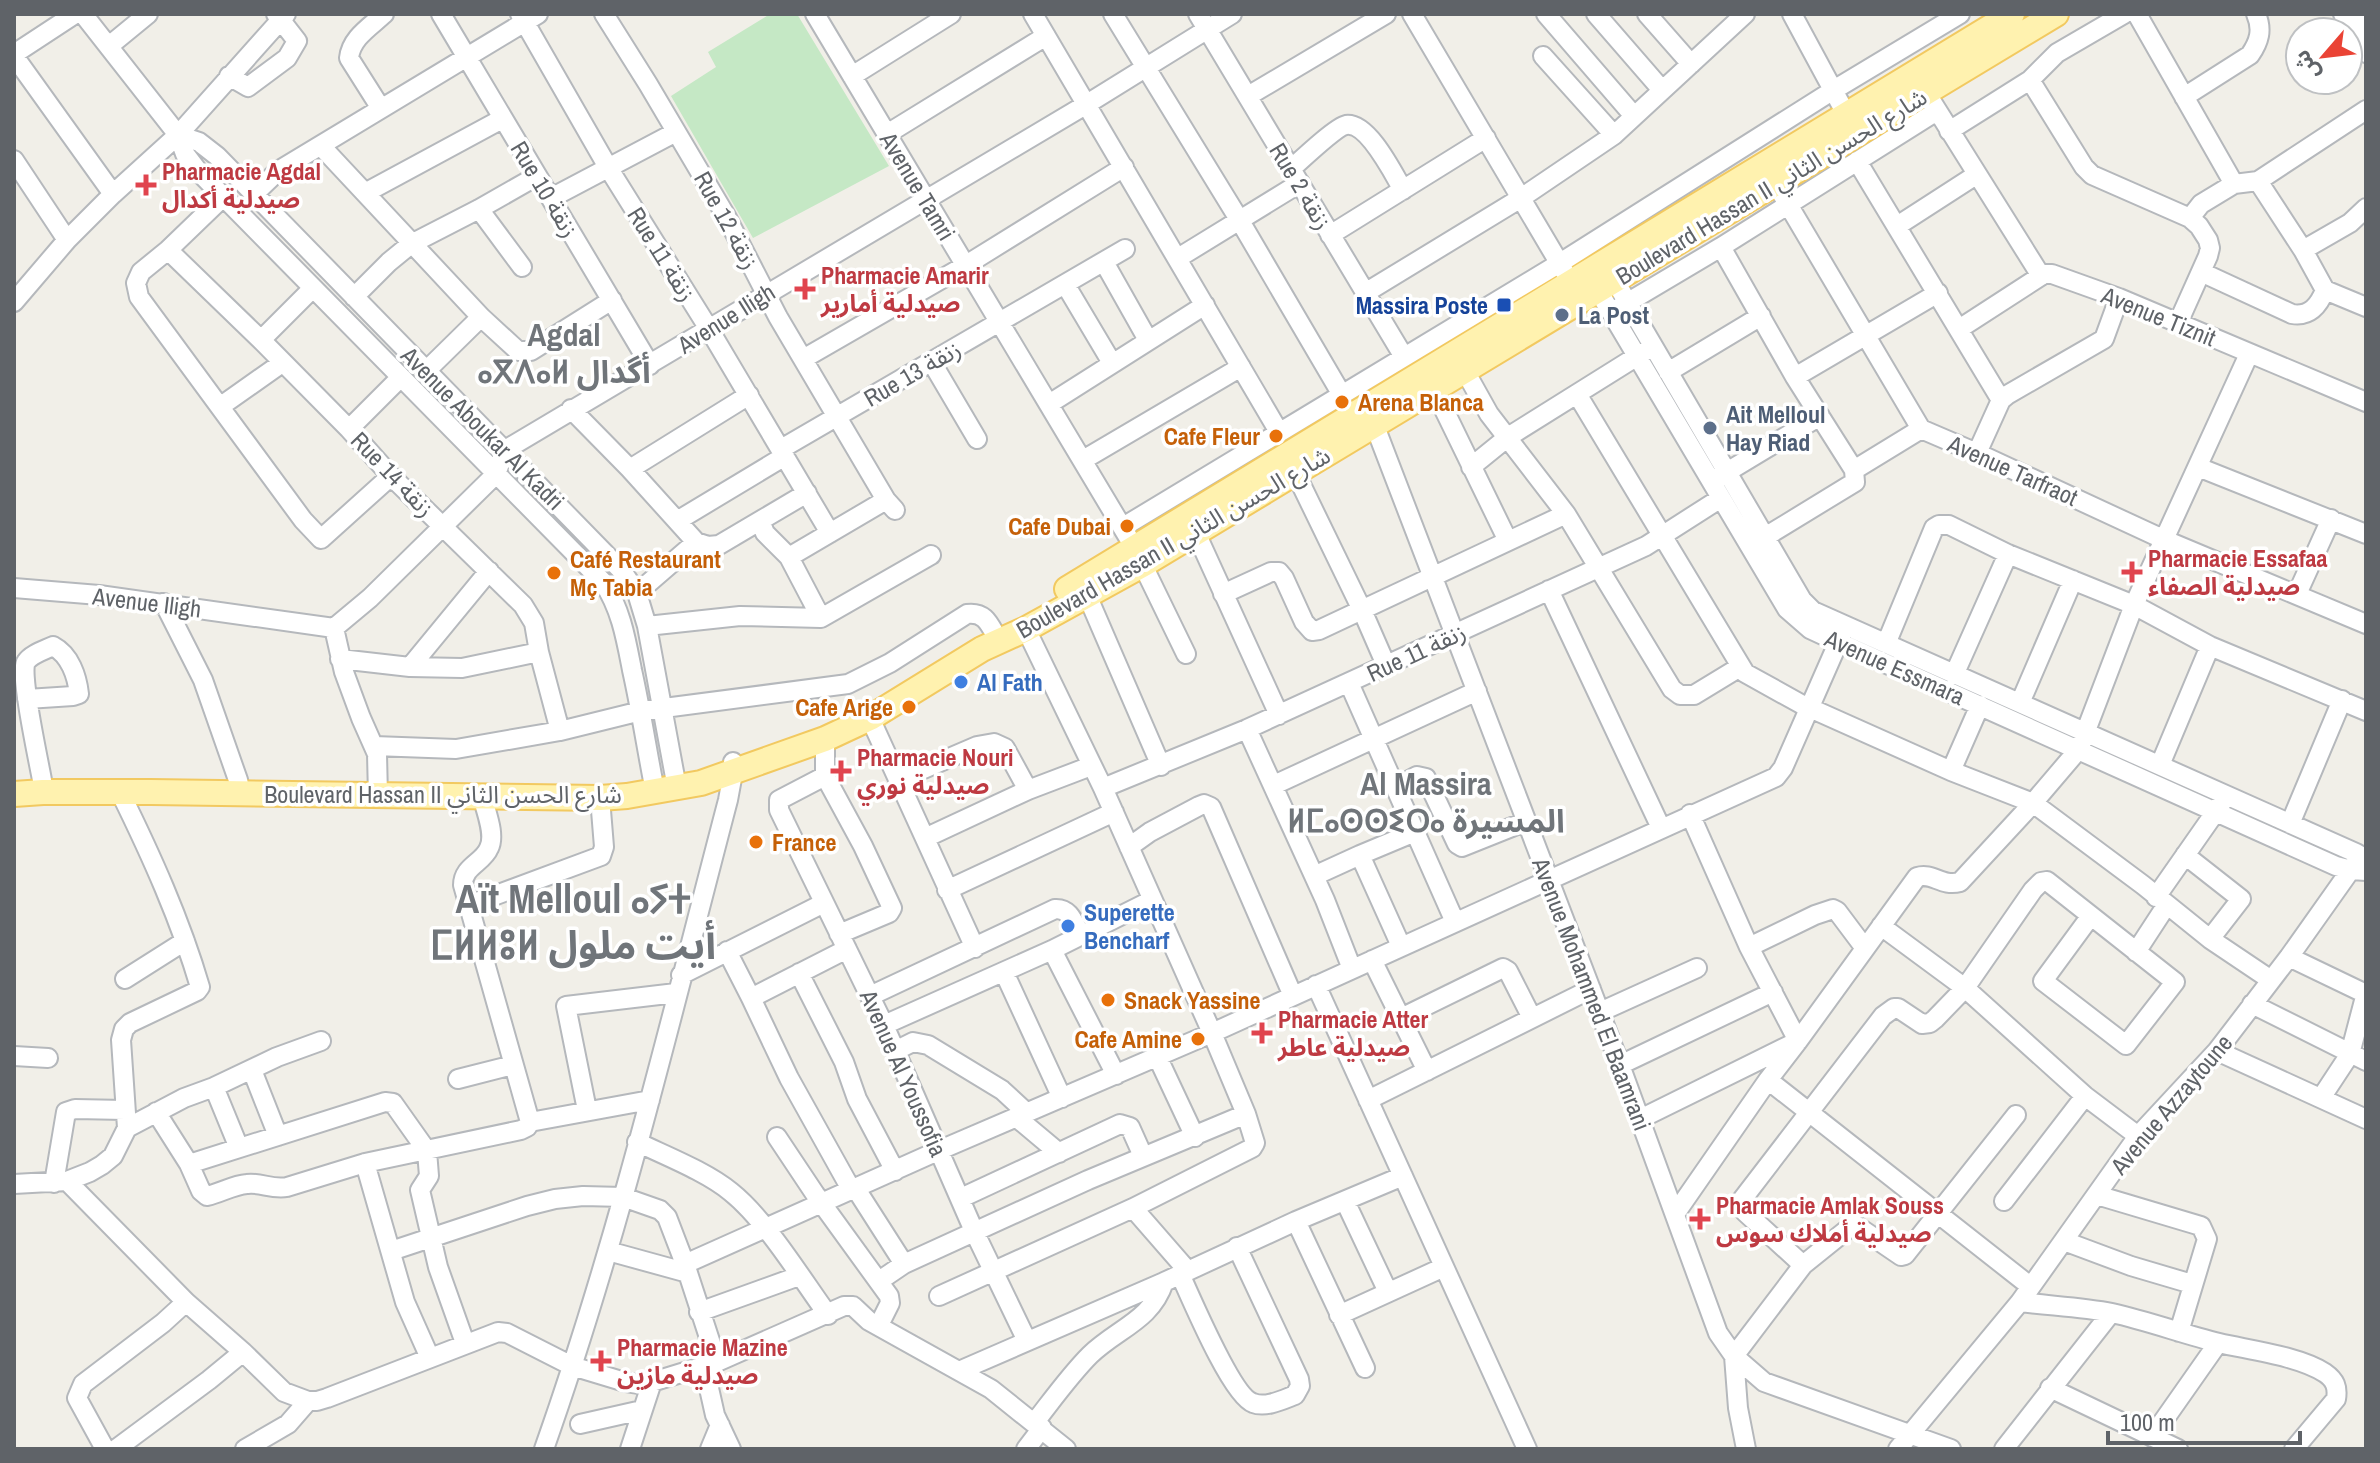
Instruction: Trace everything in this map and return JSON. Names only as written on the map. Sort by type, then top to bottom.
[{"type":"main road","name":"Boulevard Hassan II شارع الحسن الثاني","points":[[733,768],[854,716],[900,691],[1134,546],[1588,279],[1846,114],[2012,14]]},
{"type":"main road","name":"Boulevard Hassan II شارع الحسن الثاني","points":[[378,789],[600,798],[733,768],[825,739],[870,718],[982,649],[1087,595],[1134,546],[1196,533],[1295,472],[1356,416],[1434,389],[1465,371],[1588,279],[1782,194],[1932,102],[2056,14]]},
{"type":"main road","name":"Boulevard Hassan II شارع الحسن الثاني","points":[[14,783],[42,780],[378,789],[665,784]]},
{"type":"main road","name":"Boulevard Hassan II شارع الحسن الثاني","points":[[14,794],[240,787]]},
{"type":"street","points":[[75,14],[14,55],[113,194]]},
{"type":"street","name":"Avenue Aboukar Al Kadri","points":[[83,14],[178,135],[191,163],[603,582],[610,592],[623,628],[641,711],[665,784]]},
{"type":"street","points":[[109,46],[148,14]]},
{"type":"street","points":[[380,107],[349,58],[354,41],[384,14]]},
{"type":"street","name":"Rue 10 زنقة","points":[[441,14],[650,365]]},
{"type":"street","name":"Rue 12 زنقة","points":[[604,14],[726,216],[778,317],[890,505],[830,533]]},
{"type":"street","points":[[1033,14],[1279,432]]},
{"type":"street","name":"Avenue Mohammed El Baamrani","points":[[1113,14],[1356,416],[1432,576],[1600,1012],[1718,1333],[1734,1356]]},
{"type":"street","name":"Avenue Iligh","points":[[505,450],[1145,69],[1202,21],[1232,14]]},
{"type":"street","points":[[1248,96],[1386,14]]},
{"type":"street","points":[[1412,14],[1521,198],[1588,279]]},
{"type":"street","points":[[1546,14],[1634,116]]},
{"type":"street","points":[[1596,14],[1662,90]]},
{"type":"street","points":[[1647,14],[1691,64]]},
{"type":"street","points":[[1792,14],[1846,114]]},
{"type":"street","points":[[1186,654],[1134,546],[1279,432],[1356,416],[1404,357],[1588,279],[1832,91],[1960,14]]},
{"type":"street","points":[[1949,131],[2030,80],[2057,53],[2124,14]]},
{"type":"street","points":[[2137,14],[2234,184]]},
{"type":"street","points":[[2184,97],[2250,55],[2261,30],[2256,14]]},
{"type":"street","points":[[2343,14],[2366,53]]},
{"type":"street","points":[[2361,14],[2366,23]]},
{"type":"street","points":[[852,76],[946,15]]},
{"type":"street","points":[[14,302],[67,240],[178,135],[229,76],[281,16],[297,41],[287,58],[248,87],[229,76]]},
{"type":"street","name":"Avenue Tamri","points":[[820,16],[852,76],[1134,546]]},
{"type":"street","points":[[254,194],[278,171],[528,17]]},
{"type":"street","name":"Rue 11 زنقة","points":[[528,17],[609,169],[709,329],[830,533]]},
{"type":"street","points":[[1365,293],[1521,198],[1614,135],[1691,64],[1735,17]]},
{"type":"street","name":"Rue 2 زنقة","points":[[1202,21],[1404,357]]},
{"type":"street","points":[[887,134],[1046,36]]},
{"type":"street","points":[[1543,56],[1614,135]]},
{"type":"street","points":[[2030,80],[2092,175],[2190,218],[2204,233],[2210,248],[2178,323]]},
{"type":"street","points":[[1610,312],[1721,247],[1782,194],[1857,161],[1932,102],[2041,276],[1959,329]]},
{"type":"street","points":[[2190,218],[2201,204],[2234,184],[2258,181],[2366,110]]},
{"type":"street","points":[[365,193],[502,119]]},
{"type":"street","points":[[1178,258],[1240,221],[1295,176],[1336,131],[1346,125],[1360,128],[1369,135],[1403,190]]},
{"type":"street","points":[[551,198],[676,132]]},
{"type":"street","name":"Avenue Aboukar Al Kadri","points":[[178,135],[209,149],[622,571],[637,593],[664,708],[665,784]]},
{"type":"street","points":[[1330,235],[1486,138]]},
{"type":"street","points":[[321,146],[481,317],[518,351],[531,351],[612,300]]},
{"type":"street","points":[[14,160],[67,240]]},
{"type":"street","points":[[1857,161],[2001,400]]},
{"type":"street","points":[[803,359],[966,265],[1124,167]]},
{"type":"street","points":[[1897,226],[1976,175]]},
{"type":"street","points":[[354,297],[411,244],[537,176]]},
{"type":"street","points":[[2258,181],[2325,290],[2366,307]]},
{"type":"street","name":"Avenue Tarfraot","points":[[1782,194],[1921,429],[2165,540],[2366,624]]},
{"type":"street","points":[[223,197],[141,272],[136,283],[139,297],[303,520],[321,539],[391,476]]},
{"type":"street","points":[[2303,250],[2350,223],[2366,208]]},
{"type":"street","points":[[479,209],[522,267]]},
{"type":"street","points":[[1721,247],[1795,377],[1854,470],[1855,482],[1765,537]]},
{"type":"street","name":"Rue 13 زنقة","points":[[677,521],[838,417],[1125,249]]},
{"type":"street","name":"Rue 14 زنقة","points":[[168,250],[261,340],[391,476],[529,613],[537,633],[560,731]]},
{"type":"street","points":[[1104,262],[1148,340]]},
{"type":"street","points":[[2201,272],[2298,315],[2314,309],[2325,290]]},
{"type":"street","name":"Avenue Tiznit","points":[[2041,276],[2052,274],[2119,298],[2249,354],[2364,396]]},
{"type":"street","name":"Avenue Essmara","points":[[1588,279],[1627,302],[1645,352],[1787,609],[1810,629],[1886,644],[2227,795],[2362,860]]},
{"type":"street","name":"Avenue Essmara","points":[[1588,279],[1610,312],[1645,352],[1668,372],[1720,484],[1765,537],[1807,606],[1841,634],[1980,705],[2216,811],[2362,860]]},
{"type":"street","points":[[1065,284],[1112,363]]},
{"type":"street","points":[[261,340],[313,288]]},
{"type":"street","points":[[1795,377],[1938,293]]},
{"type":"street","points":[[1977,453],[2001,400],[2104,339],[2119,298]]},
{"type":"street","points":[[1049,404],[1205,305]]},
{"type":"street","points":[[1668,372],[1761,316]]},
{"type":"street","points":[[426,371],[481,317]]},
{"type":"street","points":[[1471,467],[1508,437],[1645,352]]},
{"type":"street","points":[[1675,1214],[1768,1080],[1917,877],[1929,875],[1938,882],[1960,882],[2079,749],[2134,605],[2249,354]]},
{"type":"street","points":[[931,361],[977,439]]},
{"type":"street","points":[[221,406],[282,363]]},
{"type":"street","points":[[1083,460],[1241,367]]},
{"type":"street","points":[[1465,371],[1489,414],[1566,514],[1672,689],[1680,695],[1694,695],[1740,667]]},
{"type":"street","points":[[349,429],[401,377]]},
{"type":"street","points":[[1434,389],[1508,541]]},
{"type":"street","points":[[1577,394],[1740,667],[1752,678],[1809,708],[1951,771],[2033,803],[2210,939],[2271,980]]},
{"type":"street","points":[[630,469],[749,395]]},
{"type":"street","points":[[571,409],[696,542],[708,546],[719,545],[807,493]]},
{"type":"street","name":"Rue 11 زنقة","points":[[1103,788],[1279,715],[1646,546],[1662,536],[1720,484],[1820,416]]},
{"type":"street","points":[[1854,470],[1921,429]]},
{"type":"street","points":[[378,789],[374,746],[340,659],[334,628],[370,598],[496,474],[505,450]]},
{"type":"street","points":[[2198,467],[2366,534]]},
{"type":"street","points":[[1295,472],[1386,665]]},
{"type":"street","points":[[1223,594],[1275,572],[1284,578],[1304,622],[1312,631],[1319,630],[1566,514]]},
{"type":"street","points":[[2297,594],[2331,519]]},
{"type":"street","points":[[760,521],[765,533],[789,557],[821,618]]},
{"type":"street","points":[[1886,644],[1934,528],[1943,524],[2134,605],[2210,646],[2366,711]]},
{"type":"street","points":[[789,557],[830,533]]},
{"type":"street","points":[[1196,533],[1279,715]]},
{"type":"street","points":[[637,593],[696,542]]},
{"type":"street","points":[[1954,675],[2008,554]]},
{"type":"street","points":[[647,626],[740,616],[821,618],[931,555]]},
{"type":"street","points":[[410,667],[489,571]]},
{"type":"street","points":[[2020,703],[2073,580]]},
{"type":"street","name":"Avenue Iligh","points":[[17,590],[99,595],[334,628]]},
{"type":"street","points":[[1549,590],[1661,828]]},
{"type":"street","points":[[1087,595],[1161,766]]},
{"type":"street","points":[[164,603],[203,680],[240,787]]},
{"type":"street","points":[[374,746],[456,749],[560,731],[641,711],[848,684],[890,663],[967,614],[974,613],[987,620],[995,634]]},
{"type":"street","points":[[939,1296],[1133,1208],[1252,1148],[1255,1143],[1255,1136],[1212,1033],[1114,812],[1026,629]]},
{"type":"street","points":[[608,1251],[686,1268],[940,1150],[1212,1033],[1776,777],[1783,768],[1841,634]]},
{"type":"street","points":[[2160,765],[2210,646]]},
{"type":"street","points":[[340,659],[410,667],[462,668],[539,652]]},
{"type":"street","points":[[1349,683],[1455,922]]},
{"type":"street","points":[[1274,785],[1477,691]]},
{"type":"street","points":[[27,699],[42,780]]},
{"type":"street","points":[[2290,824],[2342,700]]},
{"type":"street","points":[[1951,771],[1980,705]]},
{"type":"street","points":[[870,718],[975,948]]},
{"type":"street","points":[[1247,729],[1314,876],[1352,969]]},
{"type":"street","points":[[751,998],[799,973],[892,908],[825,776],[825,739]]},
{"type":"street","points":[[898,780],[977,746],[994,743],[1005,748],[1028,790]]},
{"type":"street","points":[[925,838],[1028,790],[1091,766]]},
{"type":"street","points":[[544,1449],[608,1251],[650,1100],[733,768]]},
{"type":"street","name":"Avenue Al Youssofia","points":[[825,776],[779,800],[778,805],[884,1025],[974,1231],[1027,1341]]},
{"type":"street","points":[[1395,788],[1417,776],[1426,778],[1457,844],[1462,847],[1527,821]]},
{"type":"street","points":[[14,1184],[60,1182],[102,1165],[113,1156],[126,1119],[121,1040],[124,1029],[130,1023],[199,990],[185,941],[153,861],[120,792]]},
{"type":"street","points":[[482,795],[491,842],[487,852],[463,878],[530,1122]]},
{"type":"street","points":[[2136,952],[2185,855],[2227,795]]},
{"type":"street","points":[[469,905],[601,856],[604,847],[600,798]]},
{"type":"street","points":[[1129,847],[1199,806],[1204,804],[1211,807],[1293,996]]},
{"type":"street","points":[[947,890],[1114,812]]},
{"type":"street","points":[[1690,814],[1749,947],[1798,1041]]},
{"type":"street","points":[[1314,876],[1415,832]]},
{"type":"street","points":[[1360,855],[1401,946]]},
{"type":"street","points":[[2185,855],[2241,899],[2210,939]]},
{"type":"street","name":"Avenue Azzaytoune","points":[[1898,1449],[2025,1294],[2138,1136],[2217,1051],[2362,860]]},
{"type":"street","points":[[1803,1265],[1745,1212],[1741,1201],[1888,1010],[1898,1008],[1922,1024],[1935,1019],[1965,988],[2041,882],[2047,881],[2175,982],[2126,1045],[2043,981],[2090,917]]},
{"type":"street","points":[[884,1025],[1052,950],[1152,900]]},
{"type":"street","points":[[587,1110],[566,1006],[679,984],[727,951],[824,903]]},
{"type":"street","points":[[870,996],[1059,909],[1069,912],[1081,936]]},
{"type":"street","points":[[1749,947],[1833,909],[1841,915],[1864,947]]},
{"type":"street","points":[[1881,926],[1965,988],[2085,1096],[2138,1136]]},
{"type":"street","points":[[125,979],[185,941]]},
{"type":"street","points":[[1052,950],[1116,1075]]},
{"type":"street","points":[[727,951],[789,1078],[854,1190],[904,1264]]},
{"type":"street","points":[[2289,957],[2366,993],[2358,1057],[2321,1098]]},
{"type":"street","points":[[1372,960],[1427,1071]]},
{"type":"street","points":[[1401,1018],[1503,968],[1508,971],[1532,1018]]},
{"type":"street","points":[[1600,1012],[1697,968]]},
{"type":"street","points":[[1004,972],[1062,1098]]},
{"type":"street","points":[[799,973],[895,1171]]},
{"type":"street","points":[[1316,985],[1527,1449]]},
{"type":"street","points":[[1368,1100],[1591,989]]},
{"type":"street","points":[[1620,1065],[1773,992]]},
{"type":"street","points":[[2252,1004],[2358,1057]]},
{"type":"street","points":[[60,1182],[66,1112],[75,1109],[126,1119],[156,1112],[277,1057],[321,1041]]},
{"type":"street","points":[[1640,1119],[1798,1041]]},
{"type":"street","points":[[895,1051],[913,1042],[928,1045],[996,1085],[1059,1153]]},
{"type":"street","points":[[2217,1051],[2366,1119]]},
{"type":"street","points":[[14,1056],[48,1058]]},
{"type":"street","points":[[1157,1056],[1195,1137]]},
{"type":"street","points":[[458,1079],[513,1065]]},
{"type":"street","points":[[252,1070],[278,1136]]},
{"type":"street","points":[[1768,1080],[1938,1212],[2025,1294],[2111,1313],[2324,1372],[2333,1380],[2337,1389],[2336,1399],[2294,1449]]},
{"type":"street","points":[[214,1087],[239,1148]]},
{"type":"street","points":[[2004,1201],[2085,1096]]},
{"type":"street","points":[[156,1112],[189,1164],[198,1187],[207,1196],[255,1183],[278,1189],[365,1163],[521,1130],[530,1122],[650,1100]]},
{"type":"street","points":[[189,1164],[391,1102],[427,1151],[429,1176],[420,1190],[438,1267],[465,1343]]},
{"type":"street","points":[[879,1281],[904,1264],[974,1231],[1246,1114]]},
{"type":"street","points":[[1746,1449],[1738,1408],[1734,1356],[1803,1265],[1854,1224],[1901,1256],[1905,1255],[2016,1115]]},
{"type":"street","points":[[961,1198],[1120,1124],[1130,1127],[1143,1156]]},
{"type":"street","points":[[777,1137],[889,1296],[890,1303],[879,1325]]},
{"type":"street","points":[[637,1142],[728,1189],[765,1229],[799,1276],[836,1310]]},
{"type":"street","points":[[365,1163],[411,1317],[430,1358]]},
{"type":"street","points":[[959,1371],[1403,1176]]},
{"type":"street","points":[[60,1182],[284,1392],[308,1401],[327,1398],[490,1334],[507,1333],[572,1366],[625,1382],[652,1382],[710,1364],[836,1310],[857,1307],[869,1321],[991,1389],[1064,1448]]},
{"type":"street","points":[[2097,1195],[2201,1226],[2207,1239],[2179,1332]]},
{"type":"street","points":[[391,1251],[555,1199],[623,1197],[660,1210],[667,1217],[686,1268],[699,1312],[720,1425],[731,1449]]},
{"type":"street","points":[[1345,1201],[1388,1292]]},
{"type":"street","points":[[1133,1208],[1177,1275],[1230,1378],[1245,1398],[1256,1404],[1264,1404],[1295,1395],[1300,1386],[1299,1379],[1237,1247]]},
{"type":"street","points":[[1296,1221],[1365,1368]]},
{"type":"street","points":[[2064,1241],[2192,1284]]},
{"type":"street","points":[[1339,1315],[1444,1267]]},
{"type":"street","points":[[1026,1449],[1038,1425],[1091,1354],[1154,1305],[1177,1275]]},
{"type":"street","points":[[699,1312],[799,1276]]},
{"type":"street","points":[[105,1449],[77,1398],[83,1384],[186,1302]]},
{"type":"street","points":[[2004,1449],[2111,1313]]},
{"type":"street","points":[[2152,1437],[2218,1343]]},
{"type":"street","points":[[116,1449],[243,1352]]},
{"type":"street","points":[[1734,1356],[1764,1382],[1951,1449]]},
{"type":"street","points":[[630,1449],[652,1382]]},
{"type":"street","points":[[2050,1388],[2178,1449]]},
{"type":"street","points":[[245,1449],[288,1424],[308,1401]]},
{"type":"street","points":[[580,1424],[642,1410]]},
{"type":"street","points":[[710,1449],[720,1425]]},
{"type":"green space","points":[[770,14],[797,14],[889,166],[753,238],[671,96],[716,67],[708,52]]},
{"type":"place","name":"Pharmacie Agdal صيدلية أكدال","points":[[146,185]]},
{"type":"place","name":"Pharmacie Amarir صيدلية أمارير","points":[[805,289]]},
{"type":"place","name":"Massira Poste","points":[[1504,305]]},
{"type":"place","name":"La Post","points":[[1562,315]]},
{"type":"place","name":"Arena Blanca","points":[[1342,402]]},
{"type":"place","name":"Ait Melloul Hay Riad","points":[[1710,428]]},
{"type":"place","name":"Cafe Fleur","points":[[1276,436]]},
{"type":"place","name":"Cafe Dubai","points":[[1127,526]]},
{"type":"place","name":"Pharmacie Essafaa صيدلية الصفاء","points":[[2132,572]]},
{"type":"place","name":"Café Restaurant Mç Tabia","points":[[554,573]]},
{"type":"place","name":"Al Fath","points":[[961,682]]},
{"type":"place","name":"Cafe Arige","points":[[909,707]]},
{"type":"place","name":"Pharmacie Nouri صيدلية نوري","points":[[841,771]]},
{"type":"place","name":"France","points":[[756,842]]},
{"type":"place","name":"Superette Bencharf","points":[[1068,926]]},
{"type":"place","name":"Snack Yassine","points":[[1108,1000]]},
{"type":"place","name":"Pharmacie Atter صيدلية عاطر","points":[[1262,1033]]},
{"type":"place","name":"Cafe Amine","points":[[1198,1039]]},
{"type":"place","name":"Pharmacie Amlak Souss صيدلية أملاك سوس","points":[[1700,1219]]},
{"type":"place","name":"Pharmacie Mazine صيدلية مازين","points":[[601,1361]]},
{"type":"district","name":"Agdal ⴰⴳⴷⴰⵍ أگدال","points":[[564,352]]},
{"type":"district","name":"Al Massira ⵍⵎⴰⵙⵙⵉⵔⴰ المسيرة","points":[[1426,802]]},
{"type":"district","name":"Aït Melloul ⴰⵢⵜ ⵎⵍⵍⵓⵍ أيت ملول","points":[[573,921]]}]
